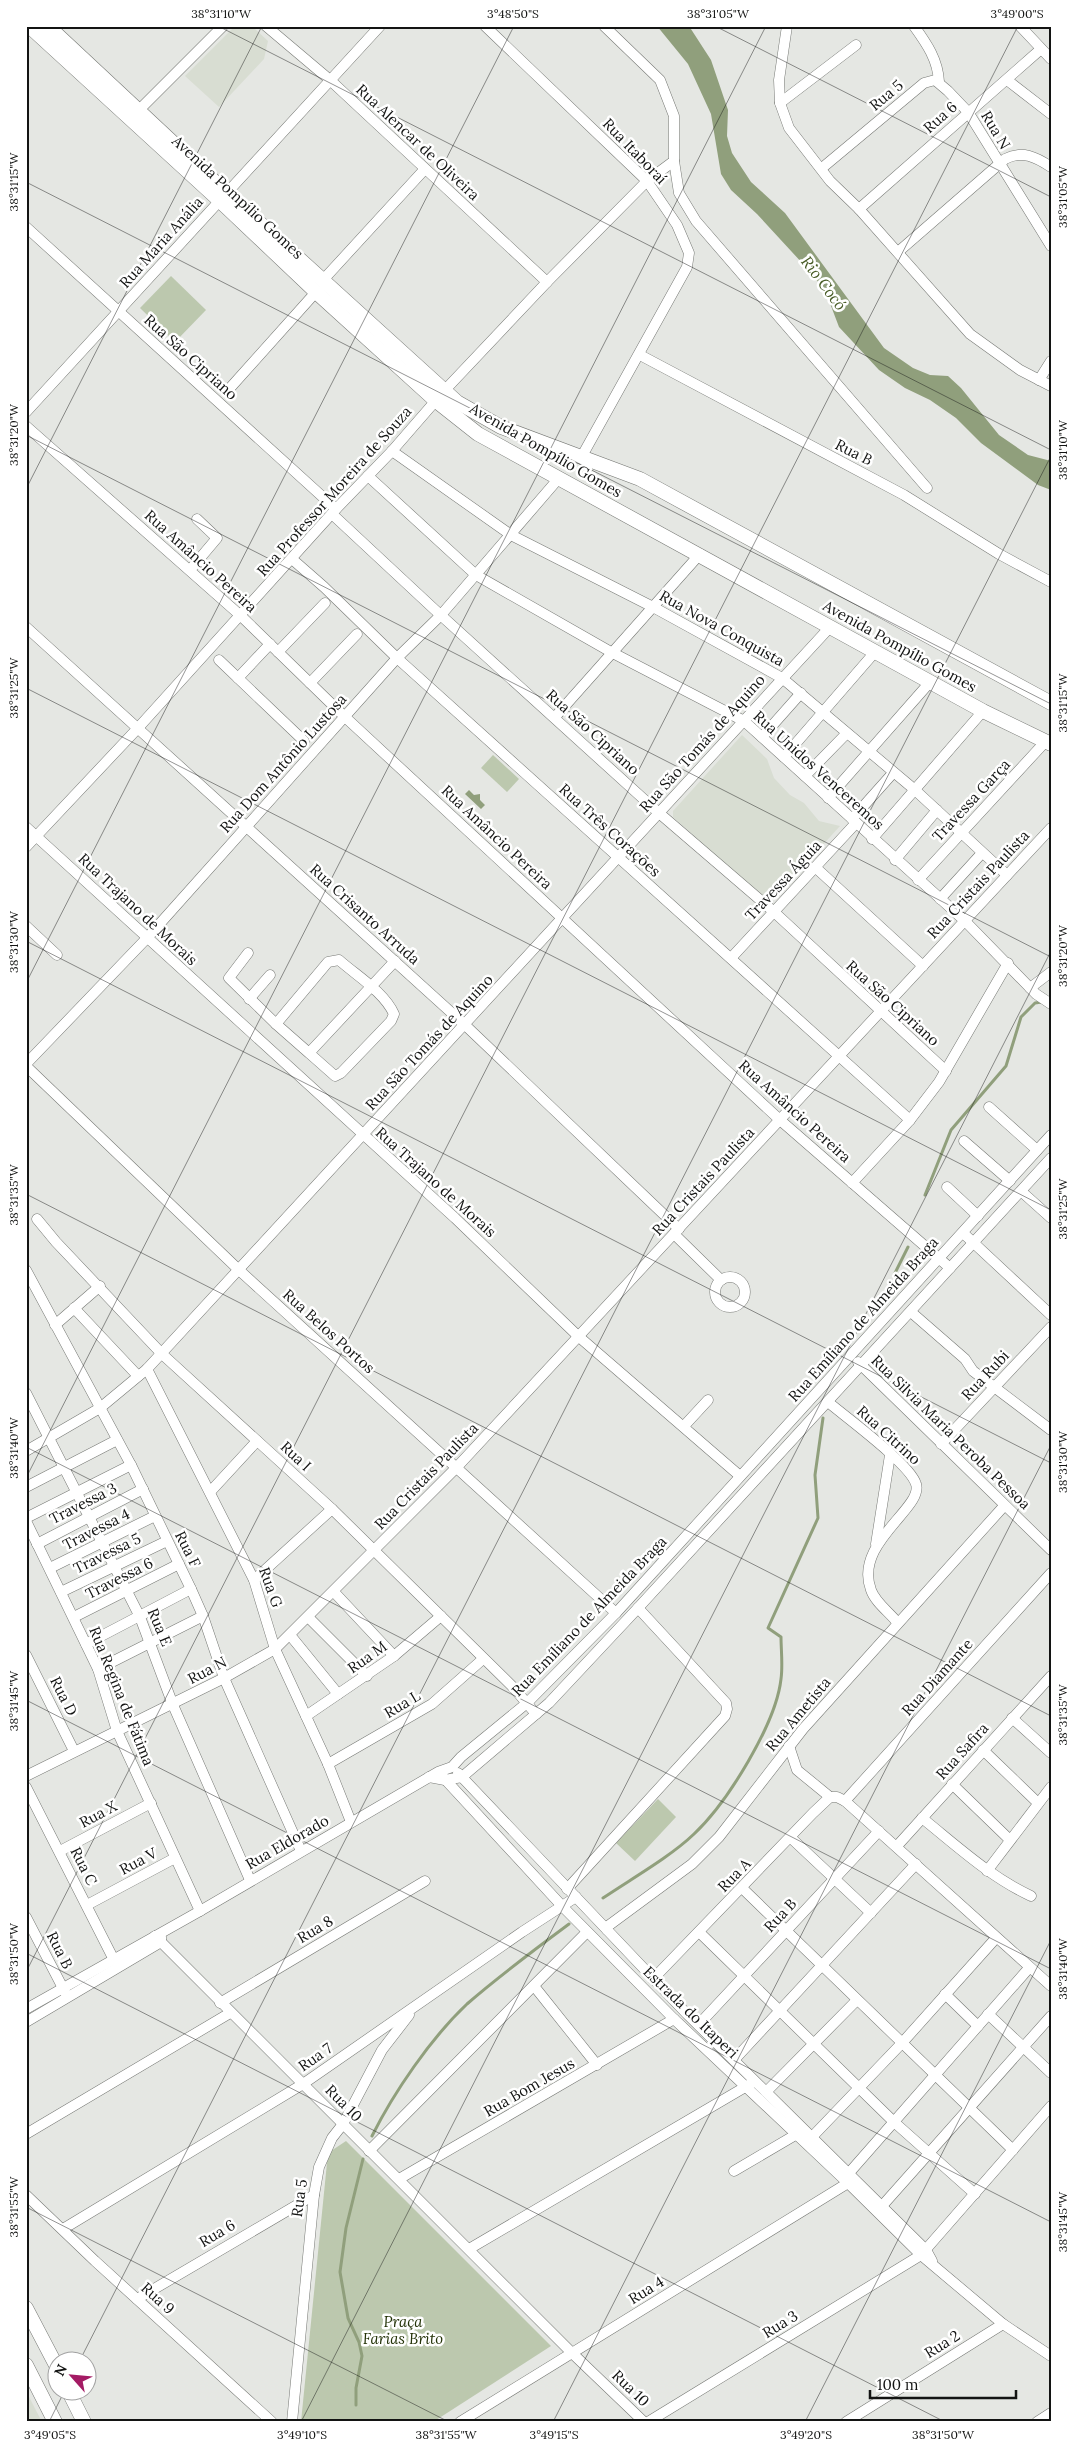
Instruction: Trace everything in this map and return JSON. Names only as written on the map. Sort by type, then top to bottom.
[{"type":"main road","name":"Avenida Pompílio Gomes","points":[[29,26],[222,196],[440,395],[478,434],[700,554],[983,711],[1048,742]]},
{"type":"main road","name":"Avenida Pompílio Gomes","points":[[48,26],[139,110],[222,196]]},
{"type":"main road","name":"Avenida Pompílio Gomes","points":[[440,395],[462,405],[500,427],[640,479],[1051,703]]},
{"type":"main road","points":[[26,2308],[48,2351]]},
{"type":"main road","points":[[26,2366],[55,2422]]},
{"type":"main road","points":[[73,2400],[84,2422]]},
{"type":"street","points":[[139,110],[223,26]]},
{"type":"street","name":"Rua Alencar de Oliveira","points":[[266,26],[330,80],[424,170],[547,282]]},
{"type":"street","name":"Rua Maria Anália","points":[[26,412],[222,196],[380,26]]},
{"type":"street","name":"Rua Itaboraí","points":[[485,26],[647,182],[670,214],[689,253],[687,268],[582,456]]},
{"type":"street","points":[[604,26],[660,80],[674,116],[674,161],[678,192],[696,221],[927,488]]},
{"type":"street","points":[[787,26],[779,80],[780,103],[789,128],[822,168],[830,181],[859,208],[937,300],[970,334],[984,346],[1051,386]]},
{"type":"street","points":[[914,26],[931,49],[939,71],[939,82],[968,112]]},
{"type":"street","points":[[1020,26],[1050,57]]},
{"type":"street","points":[[780,103],[856,45]]},
{"type":"street","name":"Rua 6","points":[[859,208],[1041,49]]},
{"type":"street","name":"Rua 5","points":[[822,168],[924,83],[930,80],[939,82]]},
{"type":"street","points":[[1007,80],[1051,114]]},
{"type":"street","name":"Rua N","points":[[968,112],[1051,246]]},
{"type":"street","name":"Rua N","points":[[999,164],[1009,157],[1024,154],[1051,167]]},
{"type":"street","name":"Rua Professor Moreira de Souza","points":[[26,847],[241,616],[334,511],[392,451],[440,395],[547,282],[647,182],[674,161]]},
{"type":"street","points":[[898,252],[999,164]]},
{"type":"street","points":[[230,388],[424,170]]},
{"type":"street","name":"Rua São Cipriano","points":[[26,227],[334,511],[441,615],[659,813],[774,911],[880,1012],[946,1071]]},
{"type":"street","name":"Rua B","points":[[640,355],[904,495],[999,554],[1051,582]]},
{"type":"street","points":[[1039,380],[1051,361]]},
{"type":"street","name":"Rua Amâncio Pereira","points":[[26,426],[241,616],[345,716],[780,1120],[950,1268]]},
{"type":"street","name":"Rua Nova Conquista","points":[[392,451],[511,535],[653,608],[782,678],[846,734],[915,790],[1008,875]]},
{"type":"street","name":"Rua Unidos Venceremos","points":[[368,476],[476,575],[611,652],[744,721],[872,839],[965,921],[1008,963],[1033,991],[1051,1004]]},
{"type":"street","name":"Rua Dom Antônio Lustosa","points":[[26,1065],[147,938],[397,658],[441,615],[559,478]]},
{"type":"street","points":[[190,570],[218,538],[197,519]]},
{"type":"street","points":[[555,717],[700,554]]},
{"type":"street","name":"Rua Três Corações","points":[[292,559],[324,587],[397,658],[618,858],[732,957],[838,1057],[910,1120]]},
{"type":"street","points":[[278,652],[325,603]]},
{"type":"street","name":"Rua São Tomás de Aquino","points":[[26,1451],[100,1408],[162,1354],[831,626]]},
{"type":"street","name":"Rua Crisanto Arruda","points":[[26,627],[465,1025],[677,1232],[721,1280]]},
{"type":"street","points":[[310,683],[357,634]]},
{"type":"street","points":[[238,678],[270,644]]},
{"type":"street","points":[[784,757],[824,714],[875,652]]},
{"type":"street","points":[[219,660],[304,741]]},
{"type":"street","points":[[828,798],[931,681]]},
{"type":"street","points":[[762,737],[801,693]]},
{"type":"street","points":[[872,839],[983,711]]},
{"type":"street","points":[[805,776],[846,734]]},
{"type":"street","name":"Travessa Garça","points":[[918,880],[960,833],[1048,742]]},
{"type":"street","name":"Travessa Águia","points":[[732,957],[815,867],[893,773]]},
{"type":"street","points":[[896,860],[937,810]]},
{"type":"street","name":"Rua Trajano de Morais","points":[[26,827],[455,1218],[578,1336],[740,1476]]},
{"type":"street","name":"Rua Cristais Paulista","points":[[374,1552],[677,1232],[1051,828]]},
{"type":"street","points":[[940,899],[982,853]]},
{"type":"street","points":[[815,867],[922,966]]},
{"type":"street","points":[[26,926],[57,955]]},
{"type":"street","points":[[248,953],[229,978],[276,1024],[335,1076],[341,1073],[379,1034],[391,1021],[394,1014],[389,1005],[371,987],[339,960],[333,960],[328,962],[276,1024]]},
{"type":"street","points":[[308,1053],[395,961]]},
{"type":"street","points":[[852,1184],[910,1120],[946,1071],[1008,963]]},
{"type":"street","points":[[1033,991],[1051,972]]},
{"type":"street","points":[[249,999],[270,975]]},
{"type":"street","name":"Rua Belos Portos","points":[[26,1065],[239,1270],[457,1466],[616,1613]]},
{"type":"street","points":[[989,1107],[1037,1150]]},
{"type":"street","name":"Rua Emíliano de Almeida Braga","points":[[434,1774],[452,1767],[461,1757],[527,1703],[616,1613],[852,1356],[1051,1135]]},
{"type":"street","points":[[964,1141],[1010,1181]]},
{"type":"street","name":"Rua Emíliano de Almeida Braga","points":[[462,1777],[536,1714],[636,1611],[1022,1192],[1051,1158]]},
{"type":"street","points":[[946,1187],[978,1216]]},
{"type":"street","points":[[1022,1192],[1051,1218]]},
{"type":"street","name":"Rua I","points":[[37,1219],[56,1242],[100,1286],[162,1354],[332,1509],[441,1616],[536,1714]]},
{"type":"street","points":[[963,1233],[1051,1315]]},
{"type":"street","name":"Rua F","points":[[26,1270],[131,1465],[192,1589],[224,1678],[301,1851]]},
{"type":"street","points":[[55,1324],[100,1286]]},
{"type":"street","points":[[74,1308],[138,1376]]},
{"type":"street","points":[[911,1312],[965,1359],[973,1371],[1051,1430]]},
{"type":"street","name":"Rua Rubi","points":[[941,1444],[1051,1327]]},
{"type":"street","name":"Rua Silvia Maria Peroba Pessoa","points":[[852,1356],[1051,1550]]},
{"type":"street","name":"Rua G","points":[[147,1369],[254,1580],[275,1649],[328,1764],[351,1822]]},
{"type":"street","name":"Rua E","points":[[26,1394],[140,1617],[151,1641],[173,1705],[250,1880]]},
{"type":"street","points":[[684,1426],[708,1400]]},
{"type":"street","name":"Rua Citrino","points":[[828,1402],[890,1455],[913,1478],[918,1489],[917,1494],[876,1545],[868,1577],[871,1590],[898,1622]]},
{"type":"street","points":[[26,1487],[117,1440]]},
{"type":"street","points":[[210,1492],[258,1440]]},
{"type":"street","points":[[876,1545],[890,1455]]},
{"type":"street","points":[[26,1519],[131,1465]]},
{"type":"street","name":"Travessa 3","points":[[37,1544],[143,1489]]},
{"type":"street","name":"Rua Ametista","points":[[607,1930],[608,1926],[692,1864],[719,1837],[758,1789],[789,1746],[898,1622],[1004,1506]]},
{"type":"street","points":[[254,1580],[332,1509]]},
{"type":"street","name":"Travessa 4","points":[[50,1568],[155,1516]]},
{"type":"street","name":"Rua Regina de Fátima","points":[[26,1519],[98,1670],[117,1731],[200,1911]]},
{"type":"street","name":"Travessa 5","points":[[61,1592],[167,1541]]},
{"type":"street","name":"Rua N","points":[[26,1776],[74,1751],[173,1705],[275,1649],[374,1552]]},
{"type":"street","name":"Travessa 6","points":[[74,1618],[179,1564]]},
{"type":"street","name":"Rua Diamante","points":[[837,1799],[1051,1573]]},
{"type":"street","points":[[86,1644],[192,1589]]},
{"type":"street","points":[[334,1592],[394,1656]]},
{"type":"street","points":[[636,1611],[643,1624]]},
{"type":"street","points":[[568,1889],[725,1716],[727,1709],[726,1703],[636,1611]]},
{"type":"street","points":[[98,1670],[151,1641],[203,1616]]},
{"type":"street","name":"Rua M","points":[[306,1716],[394,1656],[441,1616]]},
{"type":"street","points":[[308,1617],[367,1676]]},
{"type":"street","points":[[290,1635],[338,1694]]},
{"type":"street","name":"Rua D","points":[[26,1655],[74,1751]]},
{"type":"street","name":"Rua L","points":[[328,1764],[432,1704],[483,1659]]},
{"type":"street","name":"Rua Safira","points":[[897,1846],[1051,1676]]},
{"type":"street","points":[[1042,1685],[1051,1693]]},
{"type":"street","points":[[1012,1718],[1051,1754]]},
{"type":"street","points":[[789,1746],[797,1770],[897,1846],[1051,1986]]},
{"type":"street","points":[[983,1750],[1038,1803]]},
{"type":"street","name":"Estrada do Itaperi","points":[[452,1767],[653,1979],[734,2060],[751,2084],[796,2134],[882,2206],[933,2264],[1003,2324],[1051,2356]]},
{"type":"street","name":"Estrada do Itaperi","points":[[434,1774],[445,1780],[562,1906],[674,2019],[751,2084],[766,2092],[923,2252]]},
{"type":"street","name":"Rua Eldorado","points":[[26,2010],[65,1993],[250,1880],[434,1774]]},
{"type":"street","points":[[445,1780],[462,1777]]},
{"type":"street","points":[[952,1784],[1010,1840]]},
{"type":"street","name":"Rua C","points":[[26,1787],[114,1960]]},
{"type":"street","points":[[987,1871],[1051,1787]]},
{"type":"street","name":"Rua A","points":[[653,1979],[790,1838],[837,1799]]},
{"type":"street","name":"Rua X","points":[[60,1851],[150,1803]]},
{"type":"street","points":[[922,1818],[987,1871],[1009,1886],[1031,1896]]},
{"type":"street","name":"Rua B","points":[[703,2020],[879,1831]]},
{"type":"street","points":[[790,1838],[871,1913]]},
{"type":"street","name":"Rua V","points":[[87,1905],[175,1858]]},
{"type":"street","points":[[734,2060],[916,1864]]},
{"type":"street","name":"Rua 8","points":[[220,2003],[425,1881]]},
{"type":"street","points":[[742,1888],[1012,2150]]},
{"type":"street","name":"Rua 7","points":[[63,2229],[303,2084],[576,1897]]},
{"type":"street","name":"Rua B","points":[[26,1917],[65,1993]]},
{"type":"street","points":[[369,2150],[587,1932]]},
{"type":"street","points":[[699,1932],[894,2122],[975,2194]]},
{"type":"street","name":"Rua Eldorado","points":[[26,2022],[114,1960],[159,1937]]},
{"type":"street","name":"Rua 10","points":[[159,1937],[220,2003],[572,2353],[644,2422]]},
{"type":"street","points":[[812,2137],[902,2043],[996,1938]]},
{"type":"street","name":"Rua 4","points":[[460,2422],[849,2178],[894,2122],[1029,1968]]},
{"type":"street","points":[[534,1986],[597,2065]]},
{"type":"street","points":[[945,1994],[978,2026]]},
{"type":"street","points":[[766,2092],[857,2000]]},
{"type":"street","name":"Rua 5","points":[[292,2422],[314,2195],[319,2167],[325,2150],[343,2124],[375,2061],[416,2006]]},
{"type":"street","points":[[26,2134],[230,2013]]},
{"type":"street","points":[[988,2014],[1051,2073]]},
{"type":"street","points":[[882,2206],[1051,2016]]},
{"type":"street","name":"Rua Bom Jesus","points":[[399,2180],[674,2019]]},
{"type":"street","points":[[469,2249],[751,2084]]},
{"type":"street","name":"Rua 3","points":[[648,2422],[923,2252],[1051,2106]]},
{"type":"street","points":[[734,2170],[796,2134]]},
{"type":"street","name":"Rua 9","points":[[26,2195],[272,2422]]},
{"type":"street","name":"Rua 6","points":[[137,2299],[314,2195]]},
{"type":"street","name":"Rua 2","points":[[846,2422],[1003,2324]]},
{"type":"street","points":[[1036,2422],[1051,2413]]},
{"type":"shaded area","points":[[235,26],[252,26],[268,41],[264,59],[219,107],[185,76]]},
{"type":"shaded area","points":[[742,735],[767,759],[774,778],[790,795],[804,803],[819,821],[840,826],[772,901],[767,902],[673,817],[673,811]]},
{"type":"shaded area","points":[[26,2391],[42,2422],[26,2422]]},
{"type":"green space","points":[[171,276],[206,310],[175,342],[140,308]]},
{"type":"green space","points":[[493,755],[519,779],[507,792],[481,768]]},
{"type":"green space","points":[[658,1799],[676,1817],[635,1861],[616,1843]]},
{"type":"green space","name":"Praça Farias Brito","points":[[346,2141],[551,2346],[433,2422],[301,2422],[328,2153]]},
{"type":"water","name":"Rio Cocó","points":[[657,26],[689,26],[711,60],[728,110],[727,136],[732,153],[751,182],[785,213],[884,348],[913,368],[930,375],[948,376],[961,388],[999,435],[1028,455],[1051,461],[1051,490],[1038,485],[981,443],[956,418],[930,400],[905,388],[879,370],[839,327],[828,298],[815,277],[757,214],[731,190],[721,174],[711,114],[688,64]]},
{"type":"water","points":[[469,790],[474,795],[480,794],[480,800],[485,805],[481,809],[465,794]]},
{"type":"waterway","points":[[925,1195],[951,1130],[1006,1066],[1021,1017],[1035,1003],[1042,1002]]},
{"type":"waterway","points":[[895,1273],[908,1247]]},
{"type":"waterway","points":[[603,1898],[662,1859],[694,1834],[721,1803],[760,1740],[770,1718],[782,1674],[781,1637],[768,1628],[818,1518],[815,1475],[823,1418]]},
{"type":"waterway","points":[[372,2136],[414,2066],[453,2018],[492,1983],[569,1924]]},
{"type":"waterway","points":[[356,2405],[356,2388],[362,2356],[359,2342],[348,2318],[340,2272],[346,2228],[363,2159]]}]
